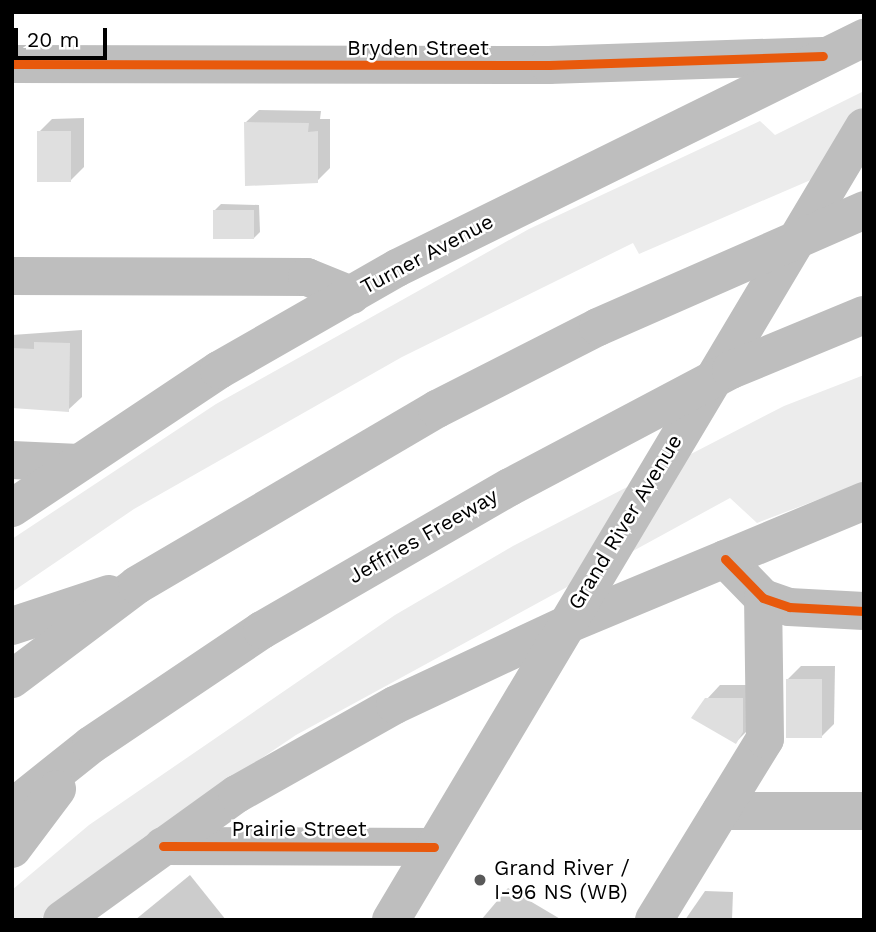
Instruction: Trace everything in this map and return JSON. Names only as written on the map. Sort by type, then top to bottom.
[{"type":"main road","name":"Turner Avenue","points":[[12,508],[219,370],[351,295],[823,56],[864,38]]},
{"type":"main road","name":"Bryden Street","points":[[12,64],[549,65],[823,56]]},
{"type":"main road","name":"Grand River Avenue","points":[[391,920],[653,476],[864,128]]},
{"type":"main road","points":[[12,679],[137,585],[437,409],[735,264],[864,210]]},
{"type":"main road","points":[[12,276],[307,278],[351,295]]},
{"type":"main road","name":"Jeffries Freeway","points":[[12,808],[91,745],[262,630],[510,487],[731,370],[864,314]]},
{"type":"main road","points":[[12,460],[79,463]]},
{"type":"main road","points":[[62,920],[237,794],[395,705],[564,626],[864,501]]},
{"type":"main road","points":[[726,559],[764,598],[789,607],[864,611]]},
{"type":"main road","points":[[12,626],[137,585]]},
{"type":"main road","points":[[654,920],[765,739],[764,598]]},
{"type":"main road","points":[[12,849],[91,745]]},
{"type":"main road","points":[[721,811],[864,811]]},
{"type":"main road","name":"Prairie Street","points":[[163,846],[434,847]]},
{"type":"shaded area","points":[[864,91],[864,157],[639,254],[633,243],[402,357],[134,509],[12,592],[12,539],[216,404],[529,229],[760,121],[775,135]]},
{"type":"shaded area","points":[[864,375],[864,482],[757,523],[730,498],[296,735],[143,838],[39,920],[12,920],[12,890],[89,825],[395,615],[513,546],[784,406]]},
{"type":"building","points":[[244,122],[309,123],[308,132],[318,131],[318,183],[245,186]]},
{"type":"building","points":[[37,131],[71,131],[71,182],[37,182]]},
{"type":"building","points":[[213,210],[254,210],[254,239],[213,239]]},
{"type":"building","points":[[34,342],[70,343],[69,412],[12,408],[12,348],[34,349]]},
{"type":"building","points":[[786,679],[822,679],[822,738],[786,738]]},
{"type":"building","points":[[705,698],[743,698],[743,732],[736,744],[691,718]]},
{"type":"cycle path","points":[[12,64],[549,65],[823,56]]},
{"type":"cycle path","points":[[725,559],[763,598],[789,607],[864,611]]},
{"type":"cycle path","points":[[163,846],[434,847]]},
{"type":"place","name":"Grand River / I-96 NS (WB)","points":[[480,880]]}]
